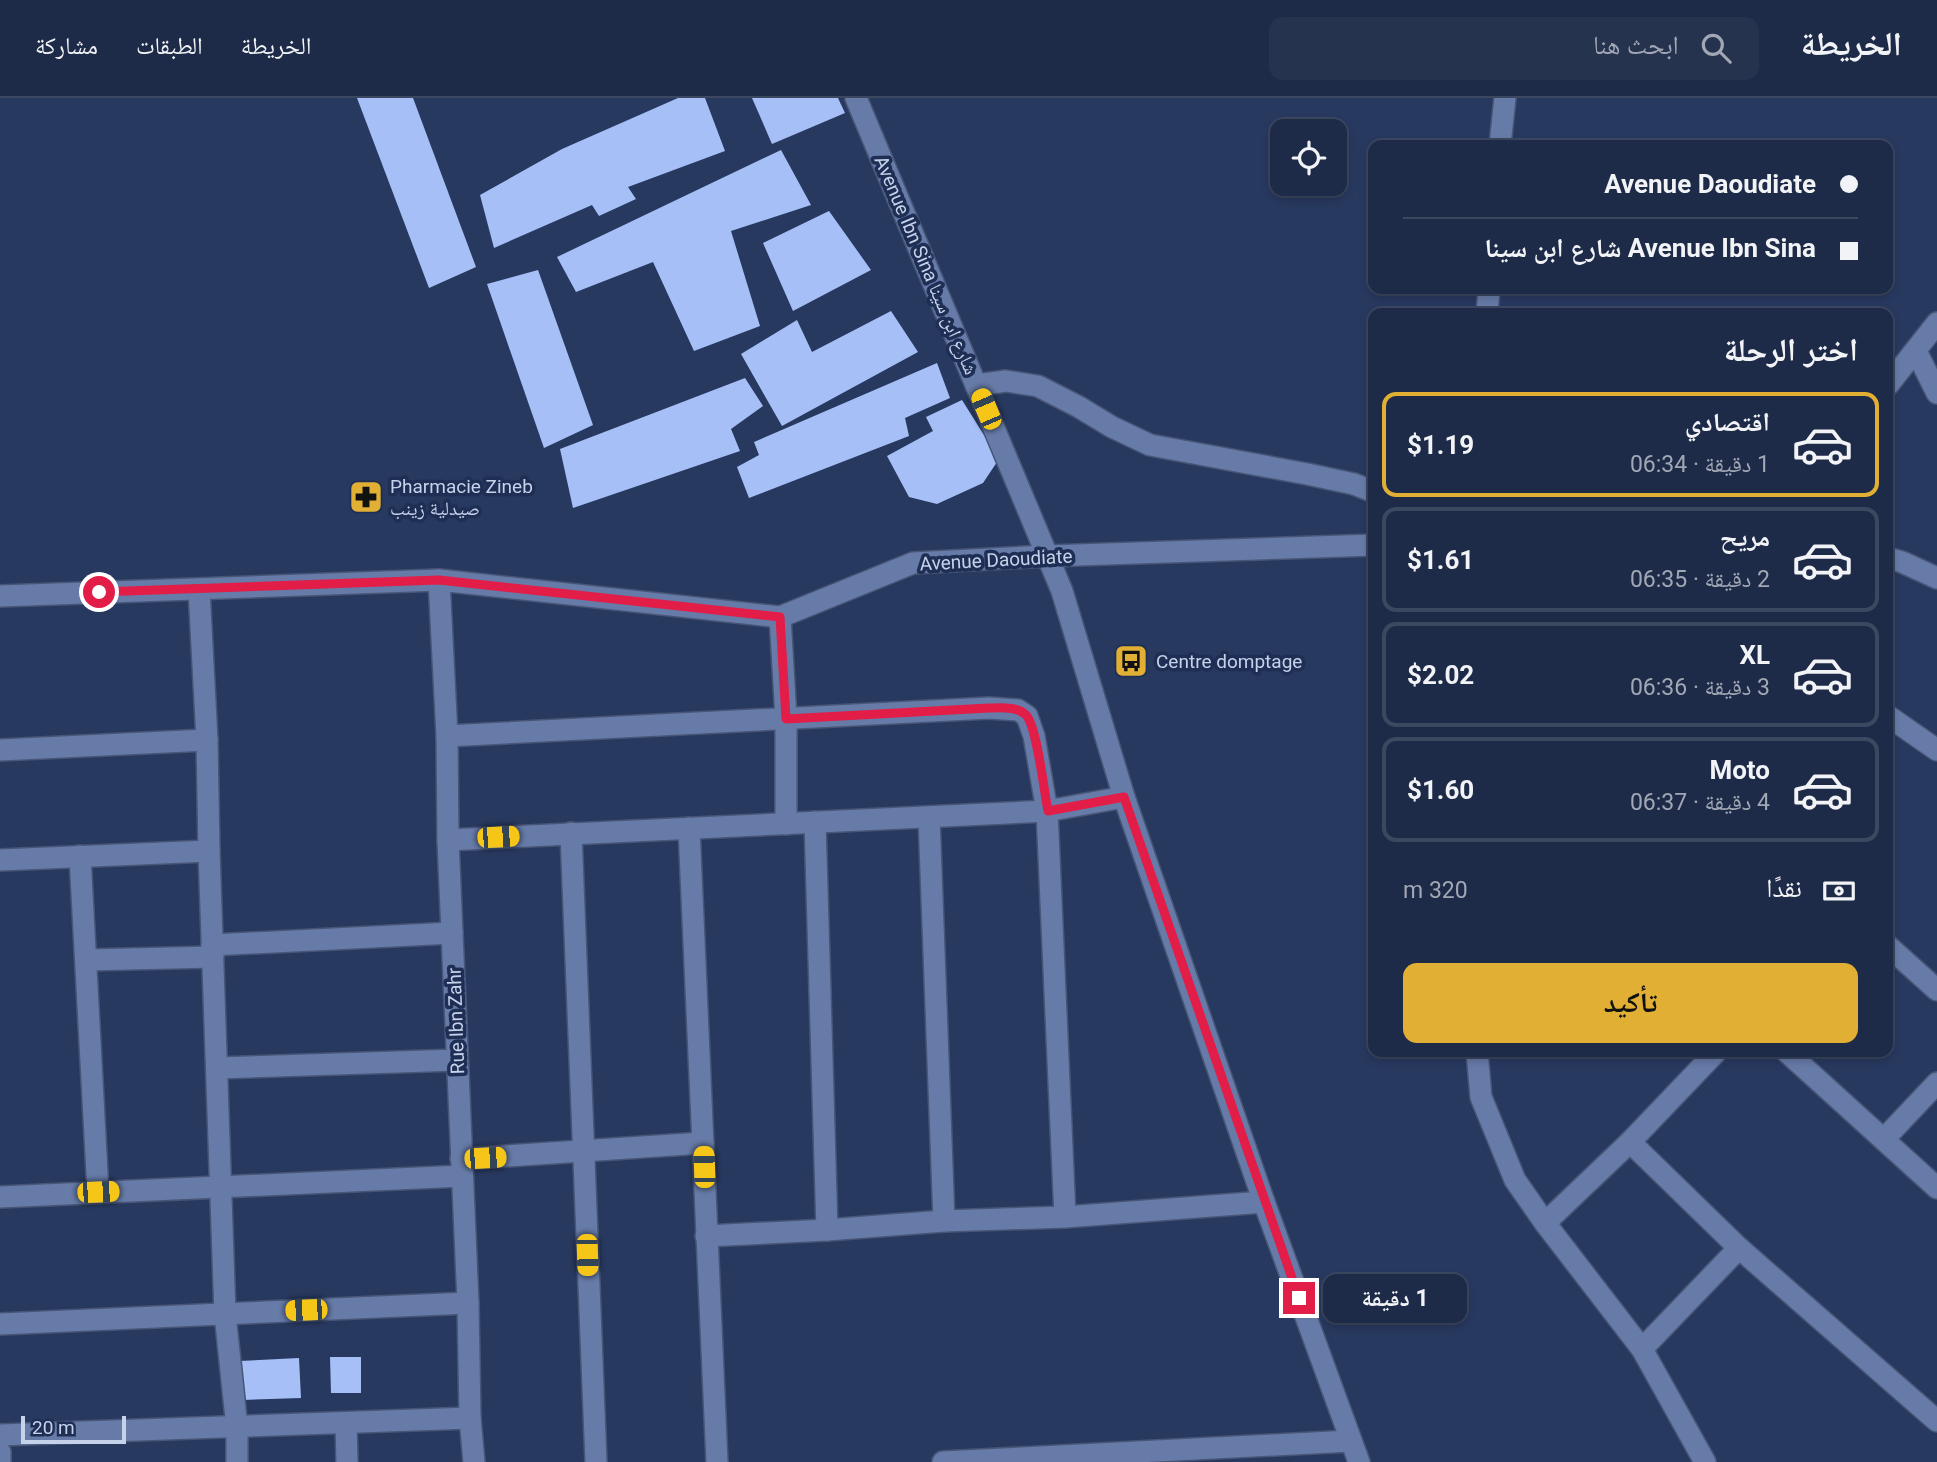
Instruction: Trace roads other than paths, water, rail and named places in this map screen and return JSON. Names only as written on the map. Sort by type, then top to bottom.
[{"type":"street","name":"Avenue Ibn Sina شارع ابن سينا","points":[[856,98],[1062,592],[1124,797],[1264,1202],[1359,1462]]},
{"type":"street","points":[[1501,140],[1505,98]]},
{"type":"street","points":[[1893,379],[1937,323]]},
{"type":"street","points":[[1916,351],[1937,393]]},
{"type":"street","points":[[976,385],[1006,381],[1038,386],[1112,428],[1150,445],[1307,474],[1368,490]]},
{"type":"street","name":"Avenue Daoudiate","points":[[0,596],[439,580],[780,617],[913,563],[1368,545]]},
{"type":"street","points":[[1893,559],[1937,578]]},
{"type":"street","name":"Rue Ibn Zahr","points":[[439,580],[468,1303],[470,1418],[474,1462]]},
{"type":"street","points":[[198,589],[207,740],[225,1314],[237,1427],[237,1462]]},
{"type":"street","points":[[780,617],[786,719],[786,824]]},
{"type":"street","points":[[447,736],[989,708],[1018,710],[1027,716],[1034,736],[1048,811],[1065,1217]]},
{"type":"street","points":[[1893,720],[1937,751]]},
{"type":"street","points":[[0,750],[207,740]]},
{"type":"street","points":[[448,840],[1048,811],[1124,797]]},
{"type":"street","points":[[929,817],[944,1221]]},
{"type":"street","points":[[815,822],[827,1230]]},
{"type":"street","points":[[690,828],[717,1462]]},
{"type":"street","points":[[571,833],[596,1462]]},
{"type":"street","points":[[0,860],[209,851]]},
{"type":"street","points":[[80,856],[98,1192]]},
{"type":"street","points":[[86,960],[452,933]]},
{"type":"street","points":[[1893,950],[1937,990]]},
{"type":"street","points":[[1477,1057],[1481,1097],[1515,1180],[1642,1349],[1705,1462]]},
{"type":"street","points":[[1545,1223],[1630,1142],[1711,1057]]},
{"type":"street","points":[[1793,1057],[1937,1188]]},
{"type":"street","points":[[217,1068],[457,1060]]},
{"type":"street","points":[[1884,1139],[1937,1083]]},
{"type":"street","points":[[1630,1142],[1740,1248],[1937,1421]]},
{"type":"street","points":[[0,1197],[222,1186],[461,1168],[583,1152],[703,1143]]},
{"type":"street","points":[[706,1236],[944,1221],[1065,1217],[1264,1202]]},
{"type":"street","points":[[1642,1349],[1740,1248]]},
{"type":"street","points":[[0,1325],[468,1303]]},
{"type":"street","points":[[0,1435],[470,1418]]},
{"type":"street","points":[[346,1423],[347,1462]]},
{"type":"street","points":[[943,1462],[1069,1459],[1351,1441]]},
{"type":"street","points":[[0,1452],[0,1462]]},
{"type":"place","name":"Pharmacie Zineb صيدلية زينب","points":[[366,497]]},
{"type":"place","name":"Centre domptage","points":[[1131,661]]}]
